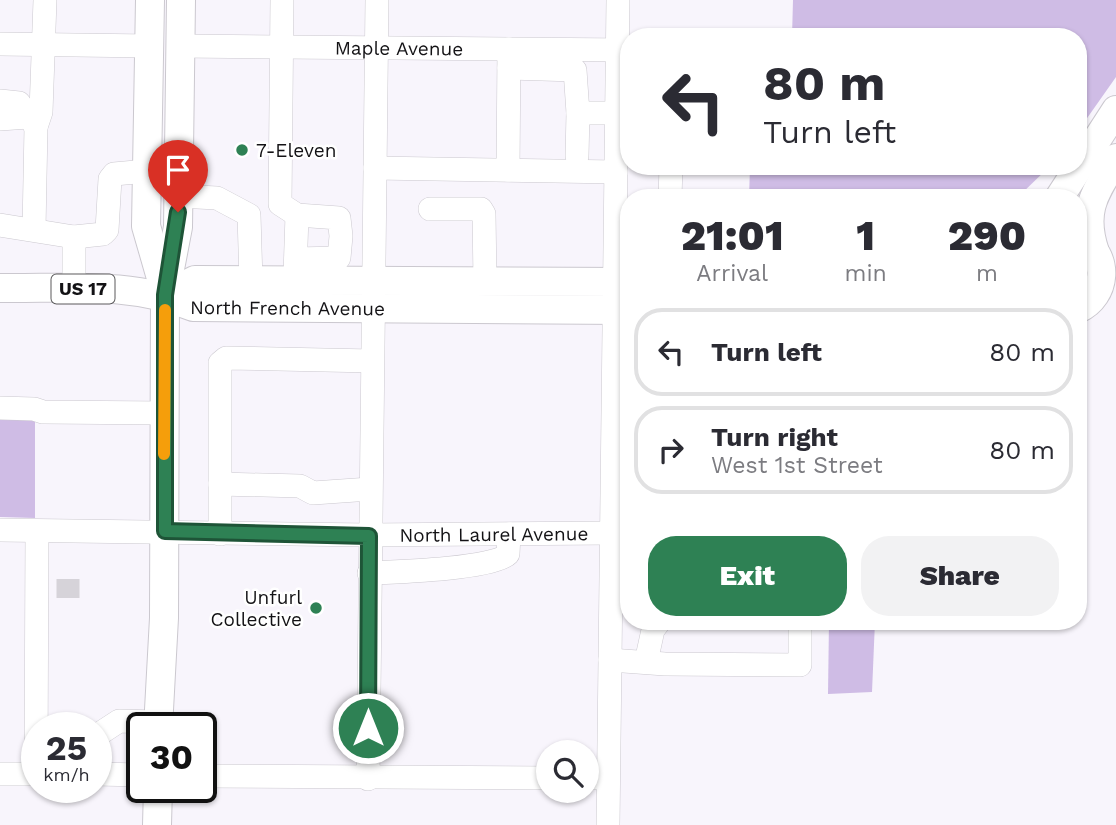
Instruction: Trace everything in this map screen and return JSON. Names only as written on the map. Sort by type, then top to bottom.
[{"type":"main road","points":[[150,0],[146,226],[165,295]]},
{"type":"main road","points":[[158,712],[165,531],[165,295],[178,227],[181,0]]},
{"type":"main road","points":[[1087,155],[1116,110]]},
{"type":"main road","points":[[1081,189],[1116,127]]},
{"type":"main road","points":[[1087,301],[1098,289],[1098,261],[1087,221],[1093,195],[1116,158]]},
{"type":"main road","name":"North French Avenue","points":[[165,295],[195,280],[251,281],[295,269],[372,279],[485,281],[620,296]]},
{"type":"main road","name":"US 17","points":[[0,288],[131,290],[165,295]]},
{"type":"main road","name":"North French Avenue","points":[[165,295],[193,307],[372,309],[620,296]]},
{"type":"main road","points":[[1087,306],[1116,303]]},
{"type":"main road","points":[[157,825],[158,803]]},
{"type":"street","points":[[32,122],[41,112],[45,0]]},
{"type":"street","points":[[282,0],[280,201],[297,215],[339,218],[339,258],[295,269],[297,215]]},
{"type":"street","points":[[368,779],[377,0]]},
{"type":"street","points":[[618,0],[621,28]]},
{"type":"street","points":[[0,44],[150,46]]},
{"type":"street","name":"Maple Avenue","points":[[180,46],[377,48],[509,59],[620,50]]},
{"type":"street","points":[[508,170],[509,59],[575,69],[577,156]]},
{"type":"street","points":[[620,82],[616,172],[620,215]]},
{"type":"street","points":[[0,101],[19,103],[32,122],[34,229]]},
{"type":"street","points":[[578,113],[617,113]]},
{"type":"street","points":[[0,119],[32,122]]},
{"type":"street","points":[[375,168],[616,172]]},
{"type":"street","points":[[0,225],[74,237],[103,234],[107,230],[110,179],[114,174],[147,171]]},
{"type":"street","points":[[178,196],[217,198],[249,215],[251,281]]},
{"type":"street","points":[[430,209],[481,209],[484,214],[485,281]]},
{"type":"street","points":[[341,236],[374,237]]},
{"type":"street","points":[[74,237],[74,289]]},
{"type":"street","points":[[219,534],[220,363],[226,358],[372,361]]},
{"type":"street","points":[[0,408],[34,409],[43,412],[164,413]]},
{"type":"street","points":[[599,760],[610,660],[611,533],[620,472]]},
{"type":"street","points":[[220,484],[300,486],[313,493],[370,489]]},
{"type":"street","name":"North Laurel Avenue","points":[[0,530],[369,536],[611,533]]},
{"type":"street","points":[[37,531],[37,712]]},
{"type":"street","points":[[369,573],[422,570],[496,560],[508,554],[509,534]]},
{"type":"street","points":[[646,662],[653,630]]},
{"type":"street","points":[[610,660],[800,665],[800,630]]},
{"type":"street","points":[[0,774],[21,774]]},
{"type":"street","points":[[217,776],[536,778]]},
{"type":"street","points":[[599,787],[608,825]]},
{"type":"shaded area","points":[[793,0],[1116,0],[1116,77],[1087,118],[1087,28],[792,28]]},
{"type":"shaded area","points":[[750,175],[1041,175],[1026,189],[749,189]]},
{"type":"shaded area","points":[[0,414],[35,414],[35,518],[0,517]]},
{"type":"shaded area","points":[[829,630],[875,630],[872,692],[828,694]]},
{"type":"tunnel","points":[[68,579],[68,598]]},
{"type":"slow traffic","points":[[164,454],[165,310]]},
{"type":"place","name":"7-Eleven","points":[[242,150]]},
{"type":"place","name":"Unfurl Collective","points":[[316,608]]},
{"type":"route","points":[[178,212],[178,227],[165,295],[165,531],[369,536],[368,728]]}]
